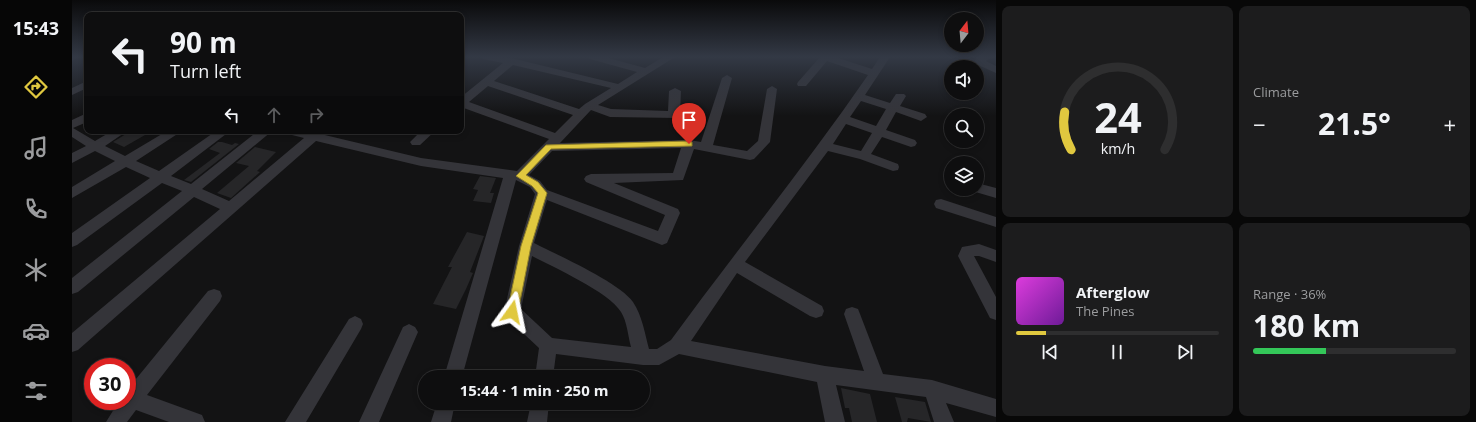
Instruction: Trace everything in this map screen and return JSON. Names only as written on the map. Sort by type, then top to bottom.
[{"type":"street","points":[[464,100],[491,77]]},
{"type":"street","points":[[577,77],[619,87]]},
{"type":"street","points":[[456,370],[515,176],[553,142],[585,110],[635,77]]},
{"type":"street","points":[[802,84],[808,77]]},
{"type":"street","points":[[542,193],[526,246],[512,312],[548,345],[643,357],[659,357],[677,346],[735,264],[825,146],[871,77]]},
{"type":"street","points":[[706,147],[727,78]]},
{"type":"street","points":[[486,82],[585,110],[610,113],[674,115],[675,91]]},
{"type":"street","points":[[72,92],[84,86]]},
{"type":"street","points":[[464,104],[553,142],[689,144],[750,156],[764,142],[772,89]]},
{"type":"street","points":[[858,96],[921,116]]},
{"type":"street","points":[[864,156],[892,107],[900,96]]},
{"type":"street","points":[[72,125],[84,119]]},
{"type":"street","points":[[843,119],[911,143]]},
{"type":"street","points":[[72,132],[94,146],[125,162],[193,190],[231,208]]},
{"type":"street","points":[[72,159],[116,134]]},
{"type":"street","points":[[72,193],[171,134]]},
{"type":"street","points":[[72,242],[220,134]]},
{"type":"street","points":[[72,287],[262,134]]},
{"type":"street","points":[[305,134],[421,162],[515,176],[535,184],[542,193],[662,239],[673,213],[591,179],[678,177],[689,144]]},
{"type":"street","points":[[416,142],[425,134]]},
{"type":"street","points":[[73,341],[314,136]]},
{"type":"street","points":[[825,146],[864,156],[893,167]]},
{"type":"street","points":[[984,190],[996,193]]},
{"type":"street","points":[[941,204],[996,222]]},
{"type":"street","points":[[526,246],[570,269],[616,296],[626,306],[643,357]]},
{"type":"street","points":[[996,256],[972,250],[967,251],[966,256],[990,293],[996,313]]},
{"type":"street","points":[[735,264],[816,311]]},
{"type":"street","points":[[136,394],[214,296]]},
{"type":"street","points":[[852,314],[877,382]]},
{"type":"street","points":[[295,422],[355,324]]},
{"type":"street","points":[[368,422],[408,332]]},
{"type":"street","points":[[545,370],[548,345]]},
{"type":"street","points":[[677,346],[825,375],[932,389],[996,408]]},
{"type":"street","points":[[825,375],[835,422]]},
{"type":"street","points":[[932,389],[944,422]]},
{"type":"street","points":[[136,400],[195,422]]},
{"type":"street","points":[[116,422],[124,410]]},
{"type":"street","points":[[441,422],[444,410]]},
{"type":"street","points":[[538,422],[539,410]]},
{"type":"building","points":[[126,134],[145,135],[124,147],[113,142]]},
{"type":"building","points":[[218,142],[232,145],[235,143],[239,144],[191,182],[184,180],[220,153],[209,149]]},
{"type":"building","points":[[255,147],[276,152],[257,171],[260,172],[231,198],[217,193],[249,166],[236,163]]},
{"type":"building","points":[[480,176],[496,178],[490,193],[494,193],[491,203],[473,201],[478,190],[473,189]]},
{"type":"building","points":[[467,232],[484,236],[470,272],[473,273],[466,289],[456,309],[433,304],[452,267],[448,267]]},
{"type":"building","points":[[841,388],[870,394],[877,422],[852,422],[849,408],[845,408]]},
{"type":"building","points":[[895,397],[925,402],[931,422],[908,418],[907,422],[902,422]]},
{"type":"route","points":[[512,312],[526,246],[542,193],[535,184],[520,176],[549,147],[689,144]]}]
